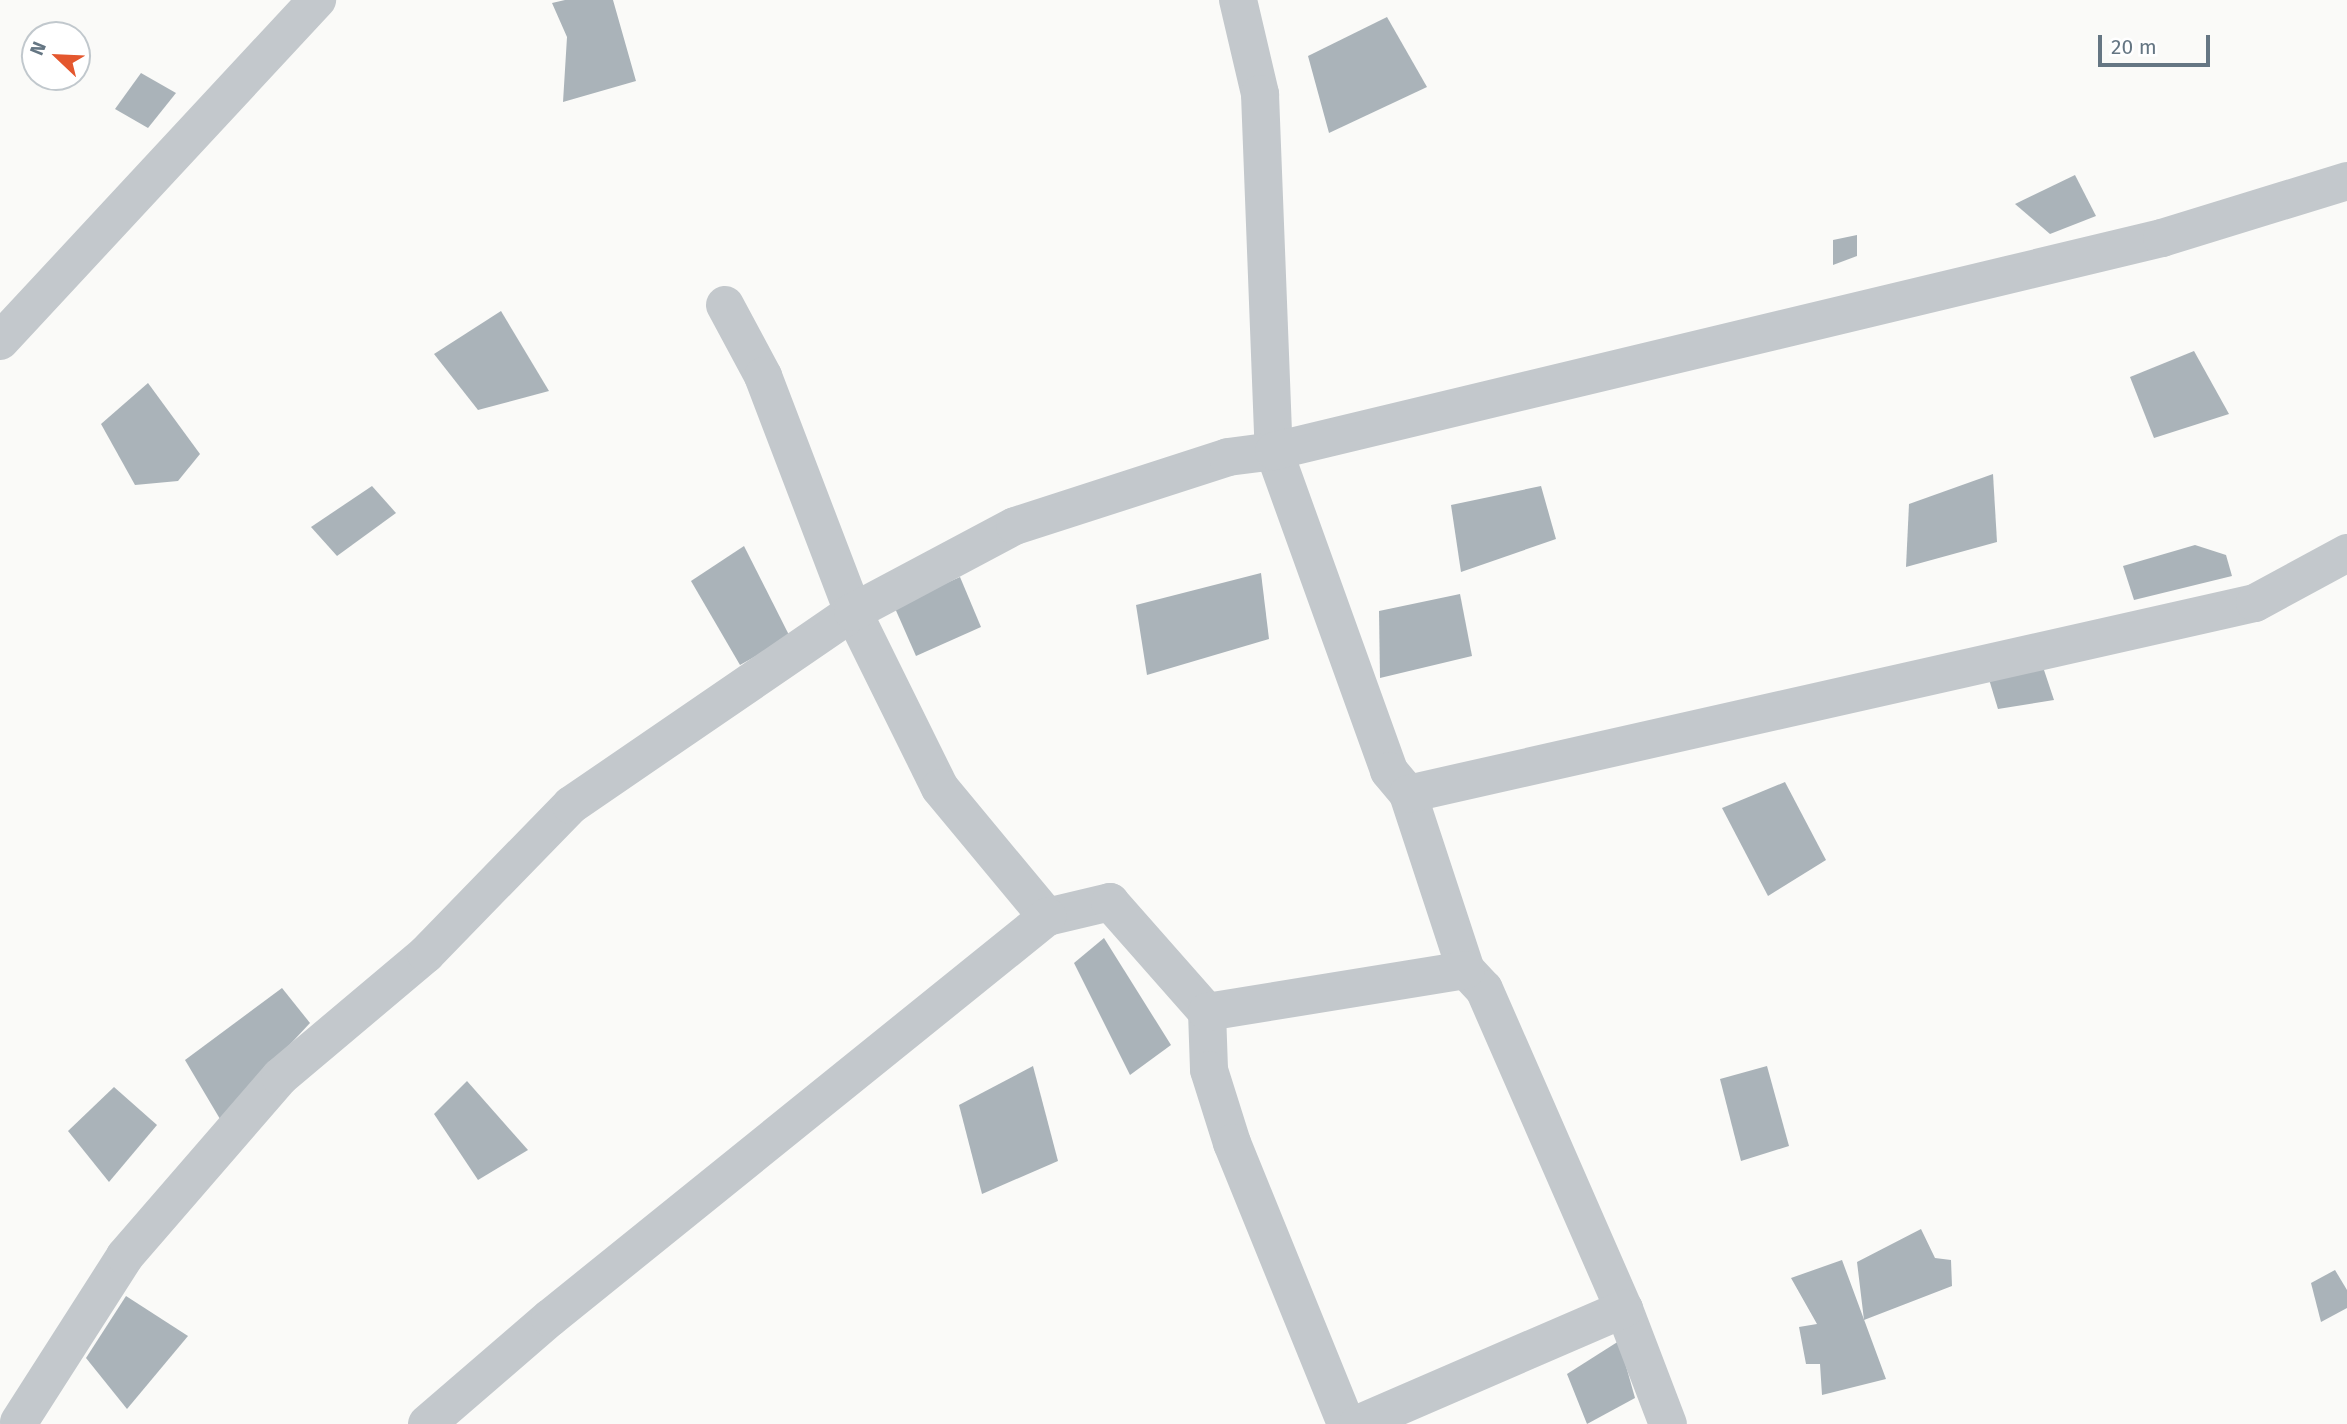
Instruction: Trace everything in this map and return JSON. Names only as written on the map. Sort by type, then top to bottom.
[{"type":"street","points":[[0,341],[317,0]]},
{"type":"street","points":[[1238,0],[1260,94],[1274,451],[1389,771],[1408,794],[1466,970],[1484,989],[1624,1309],[1668,1424]]},
{"type":"street","points":[[14,1418],[125,1256],[280,1077],[426,954],[571,806],[853,612],[1015,526],[1228,457],[1274,451],[2162,238],[2347,181]]},
{"type":"street","points":[[725,305],[763,376],[853,612],[940,788],[1048,917]]},
{"type":"street","points":[[1408,794],[2255,603],[2347,553]]},
{"type":"street","points":[[427,1424],[550,1318],[1048,917],[1110,902],[1207,1012],[1209,1070],[1232,1143],[1346,1424]]},
{"type":"street","points":[[1207,1012],[1466,970]]},
{"type":"street","points":[[1358,1424],[1624,1309]]},
{"type":"building","points":[[565,0],[613,0],[636,81],[563,102],[567,37],[552,3]]},
{"type":"building","points":[[1387,17],[1427,87],[1329,133],[1308,56]]},
{"type":"building","points":[[141,73],[176,93],[148,128],[115,109]]},
{"type":"building","points":[[2075,175],[2096,216],[2050,234],[2015,204]]},
{"type":"building","points":[[1857,235],[1857,256],[1833,265],[1833,240]]},
{"type":"building","points":[[501,311],[549,391],[478,410],[434,354]]},
{"type":"building","points":[[2194,351],[2229,414],[2154,438],[2130,377]]},
{"type":"building","points":[[148,383],[200,454],[178,481],[135,485],[101,424]]},
{"type":"building","points":[[1993,474],[1997,542],[1906,567],[1909,504]]},
{"type":"building","points":[[372,486],[396,513],[337,556],[311,527]]},
{"type":"building","points":[[1541,486],[1556,539],[1461,572],[1451,505]]},
{"type":"building","points":[[2195,545],[2226,555],[2232,576],[2134,600],[2123,566]]},
{"type":"building","points":[[744,546],[790,637],[740,665],[691,581]]},
{"type":"building","points":[[1261,573],[1269,639],[1147,675],[1136,605]]},
{"type":"building","points":[[960,577],[981,627],[916,656],[894,606]]},
{"type":"building","points":[[1460,594],[1472,656],[1380,678],[1379,611]]},
{"type":"building","points":[[2041,661],[2054,700],[1998,709],[1988,676]]},
{"type":"building","points":[[1785,782],[1826,860],[1768,896],[1722,808]]},
{"type":"building","points":[[1104,938],[1171,1045],[1130,1075],[1074,963]]},
{"type":"building","points":[[282,988],[310,1023],[220,1119],[185,1060]]},
{"type":"building","points":[[1033,1066],[1058,1161],[982,1194],[959,1105]]},
{"type":"building","points":[[1767,1066],[1789,1146],[1741,1161],[1720,1079]]},
{"type":"building","points":[[467,1081],[528,1150],[478,1180],[434,1114]]},
{"type":"building","points":[[114,1087],[157,1125],[109,1182],[68,1131]]},
{"type":"building","points":[[1921,1229],[1935,1258],[1951,1260],[1952,1286],[1864,1320],[1857,1262]]},
{"type":"building","points":[[1842,1260],[1886,1379],[1822,1395],[1820,1364],[1806,1364],[1799,1327],[1817,1324],[1791,1278]]},
{"type":"building","points":[[2335,1270],[2347,1290],[2347,1308],[2321,1322],[2311,1283]]},
{"type":"building","points":[[126,1296],[188,1336],[127,1409],[86,1358]]},
{"type":"building","points":[[1619,1341],[1635,1398],[1587,1424],[1567,1374]]}]
